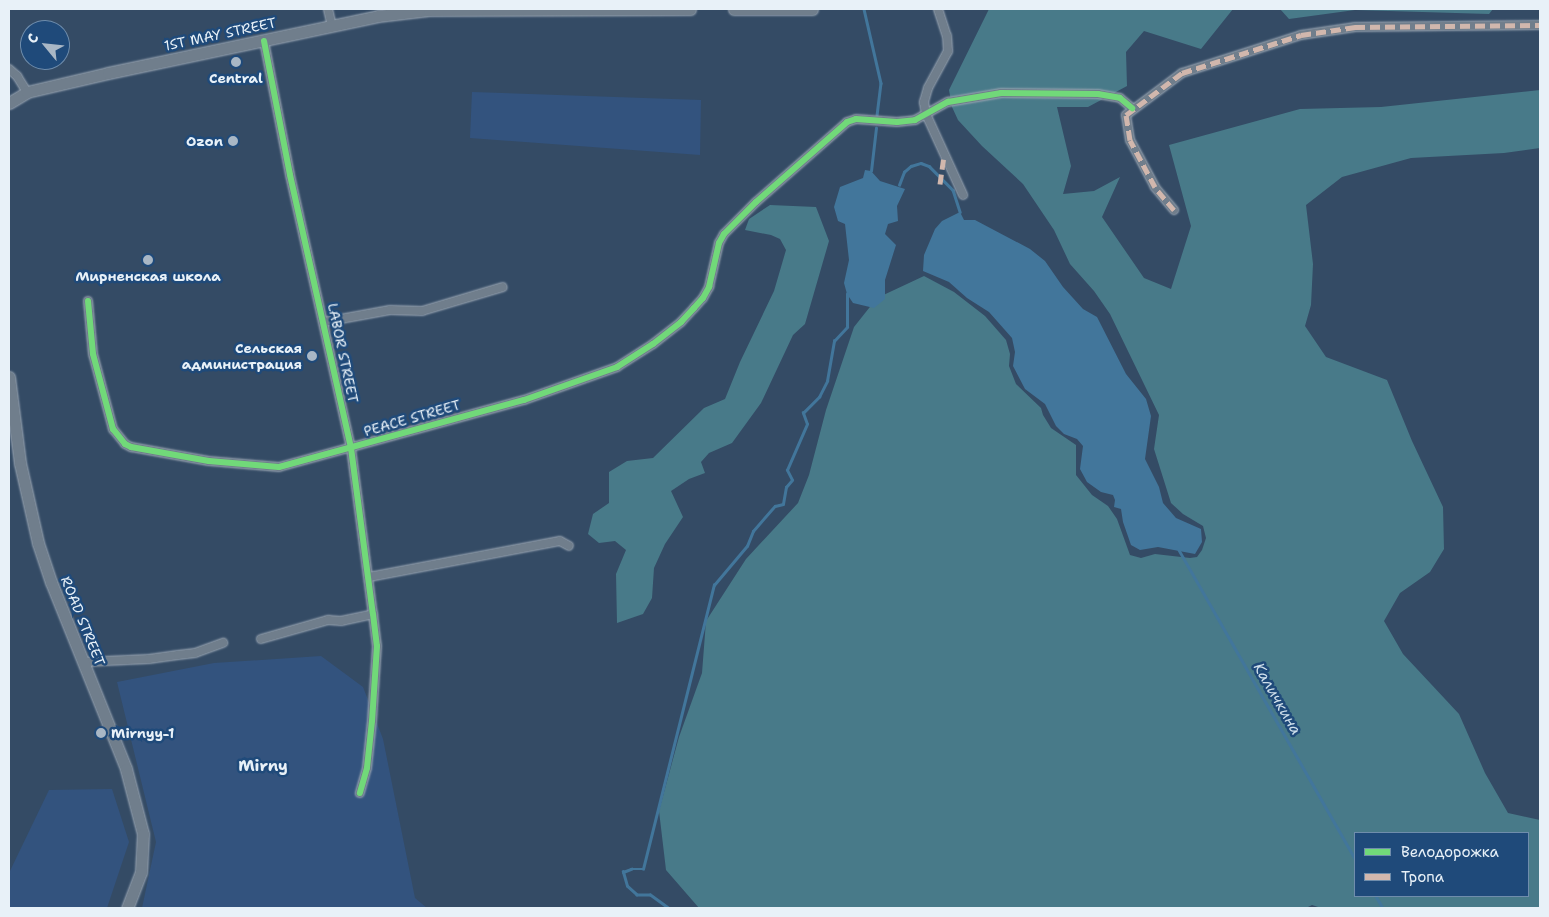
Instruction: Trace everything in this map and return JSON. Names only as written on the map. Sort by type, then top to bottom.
[{"type":"street","points":[[328,9],[332,26]]},
{"type":"street","name":"1ST MAY STREET","points":[[28,92],[378,16],[430,10],[690,9]]},
{"type":"street","points":[[734,9],[812,9]]},
{"type":"street","points":[[938,9],[947,36],[948,51],[925,96],[926,114],[963,195]]},
{"type":"street","points":[[1174,210],[1155,187],[1130,140],[1126,115],[1132,108],[1182,73],[1302,35],[1355,27],[1540,25]]},
{"type":"street","name":"LABOR STREET","points":[[264,41],[290,174],[351,448],[369,577],[377,646],[367,768],[360,794]]},
{"type":"street","points":[[9,69],[17,76],[28,92],[9,103]]},
{"type":"street","name":"PEACE STREET","points":[[88,300],[93,354],[113,429],[125,444],[131,447],[209,461],[279,467],[524,400],[617,366],[681,322],[703,298],[712,276],[719,243],[724,234],[743,214],[846,122],[856,120],[897,122],[915,120],[948,102],[1001,93],[1098,94],[1120,98],[1132,108]]},
{"type":"street","points":[[324,322],[390,310],[422,311],[503,287]]},
{"type":"street","name":"ROAD STREET","points":[[9,377],[20,463],[38,543],[51,582],[126,769],[143,834],[141,872],[127,908]]},
{"type":"street","points":[[369,577],[560,541],[569,546]]},
{"type":"street","points":[[261,639],[328,620],[341,621],[373,614]]},
{"type":"street","points":[[84,662],[149,659],[196,653],[223,643]]},
{"type":"shaded area","points":[[989,9],[1233,9],[1201,49],[1144,31],[1126,52],[1127,86],[1088,107],[1057,107],[1071,166],[1063,194],[1094,191],[1120,177],[1102,217],[1144,278],[1171,289],[1191,226],[1169,145],[1300,109],[1381,107],[1540,90],[1540,148],[1504,153],[1411,158],[1342,177],[1306,205],[1313,264],[1311,305],[1305,326],[1326,357],[1387,380],[1412,441],[1443,507],[1444,549],[1430,572],[1400,593],[1384,621],[1403,654],[1459,714],[1485,773],[1508,813],[1540,820],[1540,908],[1321,908],[1312,905],[1306,908],[699,908],[666,870],[659,811],[679,737],[702,673],[706,621],[746,559],[798,503],[809,475],[826,410],[854,327],[877,298],[924,276],[954,292],[985,316],[1006,340],[1010,354],[1009,366],[1016,384],[1041,408],[1051,428],[1076,445],[1076,475],[1092,495],[1108,506],[1117,519],[1130,555],[1141,558],[1155,554],[1190,558],[1197,557],[1202,550],[1206,538],[1203,526],[1183,514],[1171,503],[1154,449],[1159,415],[1110,314],[1094,291],[1070,264],[1054,230],[1023,184],[982,146],[958,120],[952,107],[949,90]]},
{"type":"shaded area","points":[[1280,9],[1493,9],[1489,14],[1355,10],[1289,19]]},
{"type":"shaded area","points":[[472,92],[701,100],[700,155],[470,138]]},
{"type":"shaded area","points":[[865,170],[871,171],[880,181],[905,189],[897,206],[898,221],[888,224],[885,234],[896,245],[885,280],[885,299],[874,308],[853,303],[847,294],[844,283],[849,260],[845,224],[838,221],[834,207],[840,187],[863,178]]},
{"type":"shaded area","points":[[770,205],[816,207],[829,241],[805,324],[793,335],[761,403],[732,443],[709,453],[701,462],[705,473],[689,479],[671,491],[683,517],[665,544],[654,568],[652,598],[643,614],[617,623],[616,574],[626,550],[615,541],[599,543],[588,534],[593,514],[609,503],[609,472],[627,461],[653,458],[704,408],[725,399],[740,362],[774,291],[786,250],[780,239],[771,235],[745,230],[749,219]]},
{"type":"shaded area","points":[[960,212],[964,220],[975,220],[1030,249],[1045,261],[1063,287],[1083,309],[1097,317],[1126,374],[1146,399],[1151,416],[1145,459],[1159,487],[1163,503],[1176,518],[1201,529],[1202,542],[1195,554],[1158,547],[1140,550],[1131,545],[1123,522],[1121,509],[1114,507],[1115,500],[1113,495],[1101,492],[1087,482],[1080,469],[1083,446],[1077,439],[1064,434],[1056,426],[1045,404],[1025,389],[1013,366],[1015,352],[1012,338],[989,312],[967,298],[949,282],[923,271],[924,255],[935,229],[942,221]]},
{"type":"shaded area","points":[[321,656],[363,687],[383,739],[415,898],[427,908],[142,908],[156,842],[117,682],[214,663]]},
{"type":"shaded area","points":[[112,789],[129,842],[107,908],[9,908],[9,873],[49,790]]},
{"type":"waterway","name":"Каличкина","points":[[864,9],[881,83],[877,115]]},
{"type":"waterway","name":"Каличкина","points":[[871,171],[876,128]]},
{"type":"waterway","name":"Каличкина","points":[[899,185],[904,172],[911,166],[921,163],[929,166],[953,190],[960,212]]},
{"type":"waterway","points":[[668,908],[650,895],[637,895],[627,886],[623,872],[631,869],[643,869],[714,585],[747,546],[753,531],[775,506],[783,504],[786,487],[792,480],[787,470],[807,424],[803,413],[819,397],[827,381],[834,341],[847,327],[847,294]]},
{"type":"waterway","name":"Каличкина","points":[[1179,550],[1354,857]]},
{"type":"waterway","name":"Каличкина","points":[[1377,897],[1383,908]]},
{"type":"marked path","points":[[1174,210],[1155,187],[1130,140],[1126,115],[1182,73],[1301,35],[1355,27],[1540,25]]},
{"type":"marked path","points":[[940,184],[944,156]]},
{"type":"cycle path","points":[[264,41],[290,175],[351,448],[373,614],[377,646],[372,721],[367,768],[360,793]]},
{"type":"cycle path","points":[[88,301],[93,354],[113,429],[125,444],[131,447],[209,461],[279,467],[524,400],[617,367],[653,344],[681,322],[703,298],[709,287],[719,243],[724,234],[756,202],[847,122],[856,119],[897,122],[915,120],[948,102],[1001,93],[1098,94],[1120,98],[1132,108]]},
{"type":"place","name":"Central","points":[[236,62]]},
{"type":"place","name":"Ozon","points":[[233,141]]},
{"type":"place","name":"Мирненская школа","points":[[148,260]]},
{"type":"place","name":"Сельская администрация","points":[[312,356]]},
{"type":"place","name":"Mirnyy-1","points":[[101,733]]},
{"type":"district","name":"Mirny","points":[[263,766]]}]
